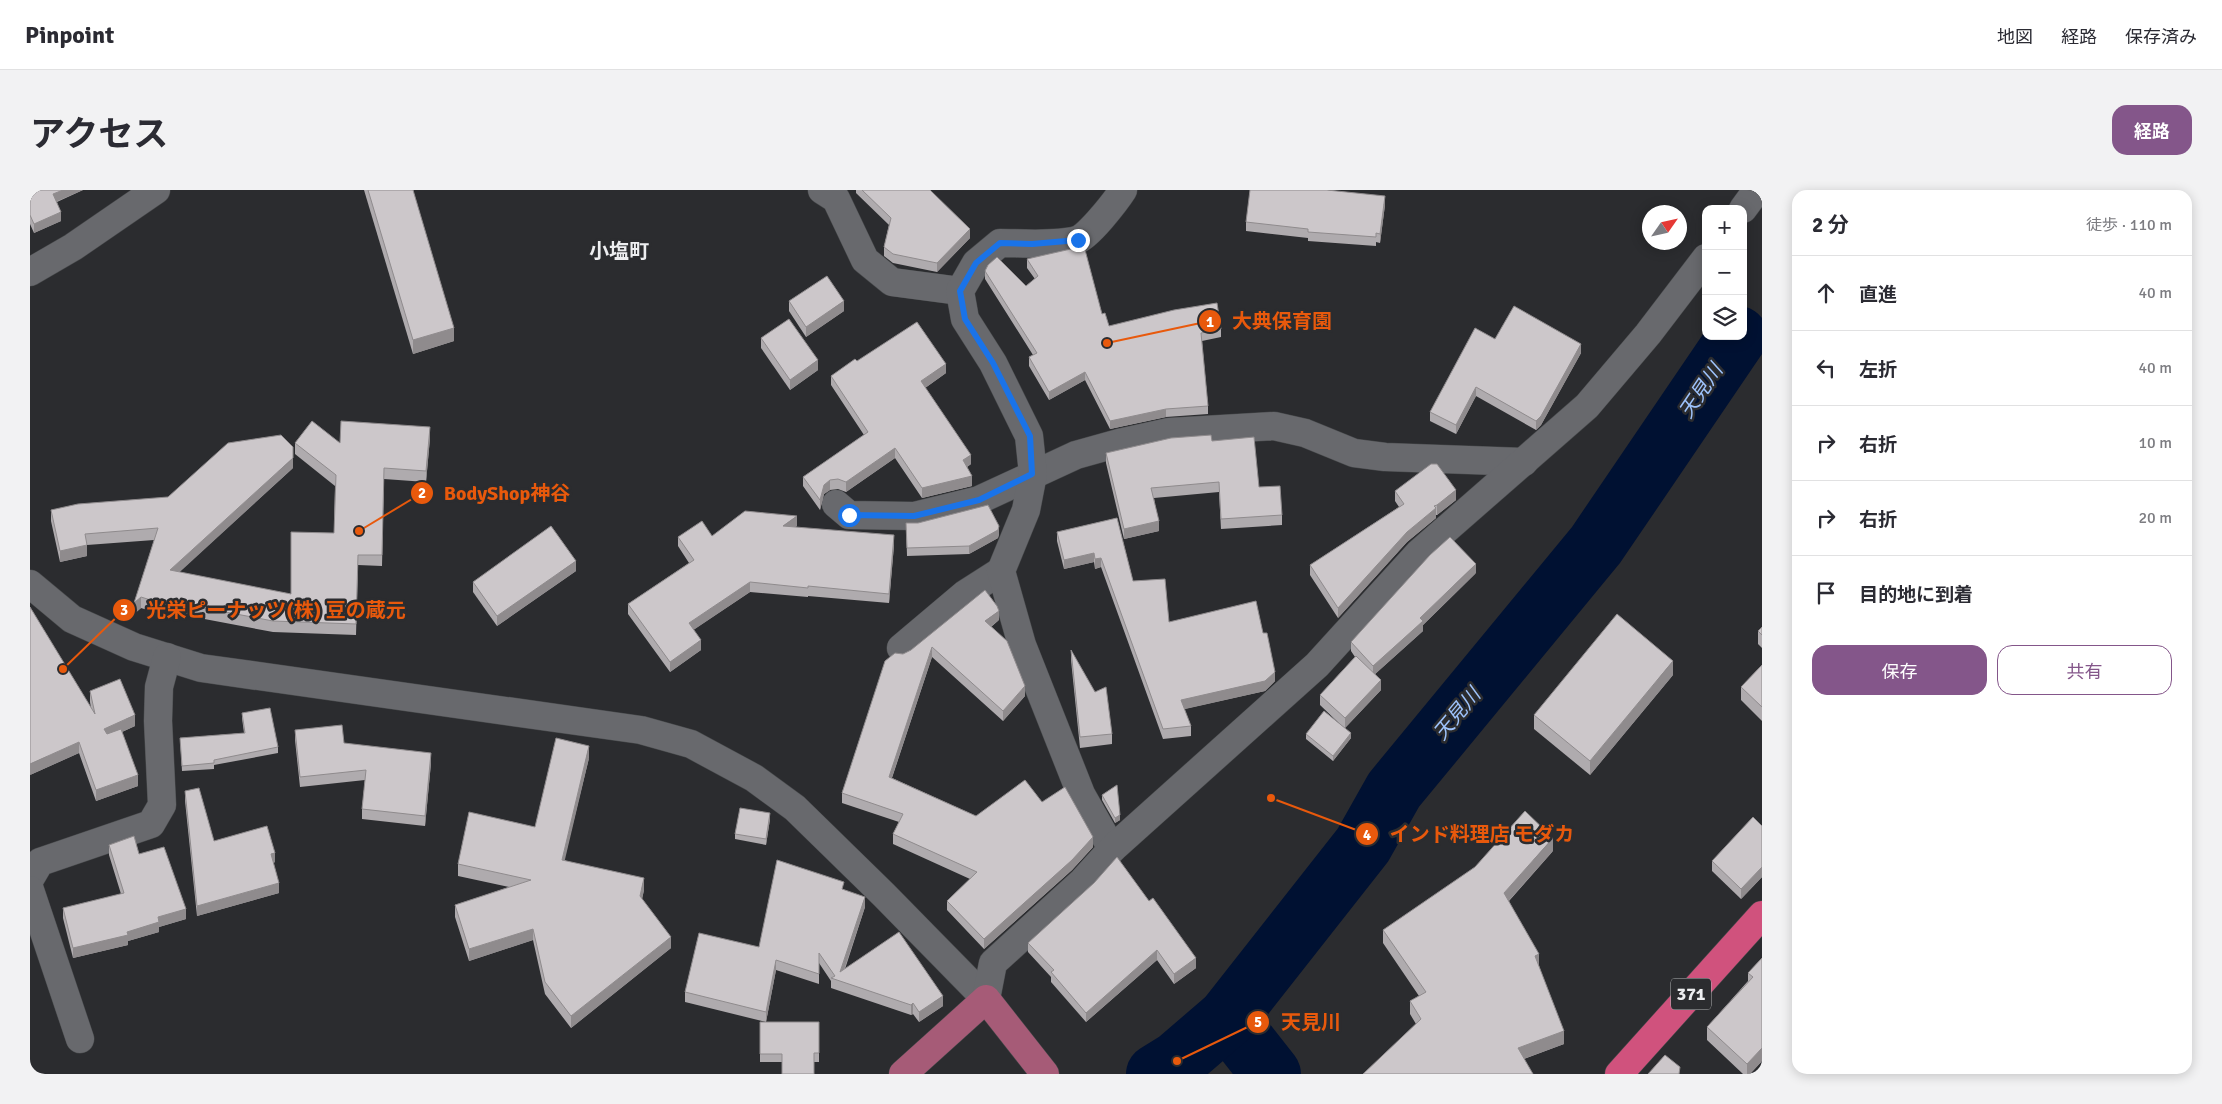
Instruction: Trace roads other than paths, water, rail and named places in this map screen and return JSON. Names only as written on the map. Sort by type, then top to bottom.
[{"type":"highway","name":"371","points":[[1619,1074],[1762,915]]},
{"type":"main road","points":[[903,1074],[986,1000],[1045,1074]]},
{"type":"street","points":[[822,190],[836,199],[865,260],[892,282],[960,291]]},
{"type":"street","points":[[901,648],[965,594],[1001,571],[1026,510],[1032,474],[1030,436],[993,363],[965,319],[960,291],[976,263],[1000,243],[1032,244],[1078,240],[1110,210],[1123,190]]},
{"type":"street","points":[[1746,205],[1757,190]]},
{"type":"street","points":[[30,272],[73,247],[154,191]]},
{"type":"street","points":[[986,1000],[993,963],[1083,881],[1112,849],[1317,665],[1419,553],[1587,406],[1648,334],[1702,263]]},
{"type":"street","points":[[836,504],[849,515],[914,516],[979,500],[1076,455],[1169,432],[1274,426],[1305,432],[1354,453],[1414,459],[1524,462]]},
{"type":"street","points":[[1001,571],[1022,645],[1081,794],[1112,849]]},
{"type":"street","points":[[30,584],[72,620],[134,647],[201,668],[641,730],[691,744],[754,778],[795,808],[870,881],[986,1000]]},
{"type":"street","points":[[30,880],[40,862],[151,824],[162,805],[158,721],[159,687],[167,658]]},
{"type":"street","points":[[30,890],[80,1039]]},
{"type":"waterway","name":"天見川","points":[[1156,1074],[1177,1061],[1227,1018],[1363,845],[1394,790],[1596,545],[1735,340]]},
{"type":"waterway","points":[[1227,1018],[1271,1074]]},
{"type":"place","name":"大典保育園","points":[[1107,343]]},
{"type":"place","name":"BodyShop神谷","points":[[359,531]]},
{"type":"place","name":"光栄ピーナッツ(株) 豆の蔵元","points":[[63,669]]},
{"type":"place","name":"インド料理店 モダカ","points":[[1271,798]]},
{"type":"place","name":"天見川","points":[[1177,1061]]},
{"type":"district","name":"小塩町","points":[[619,251]]}]
